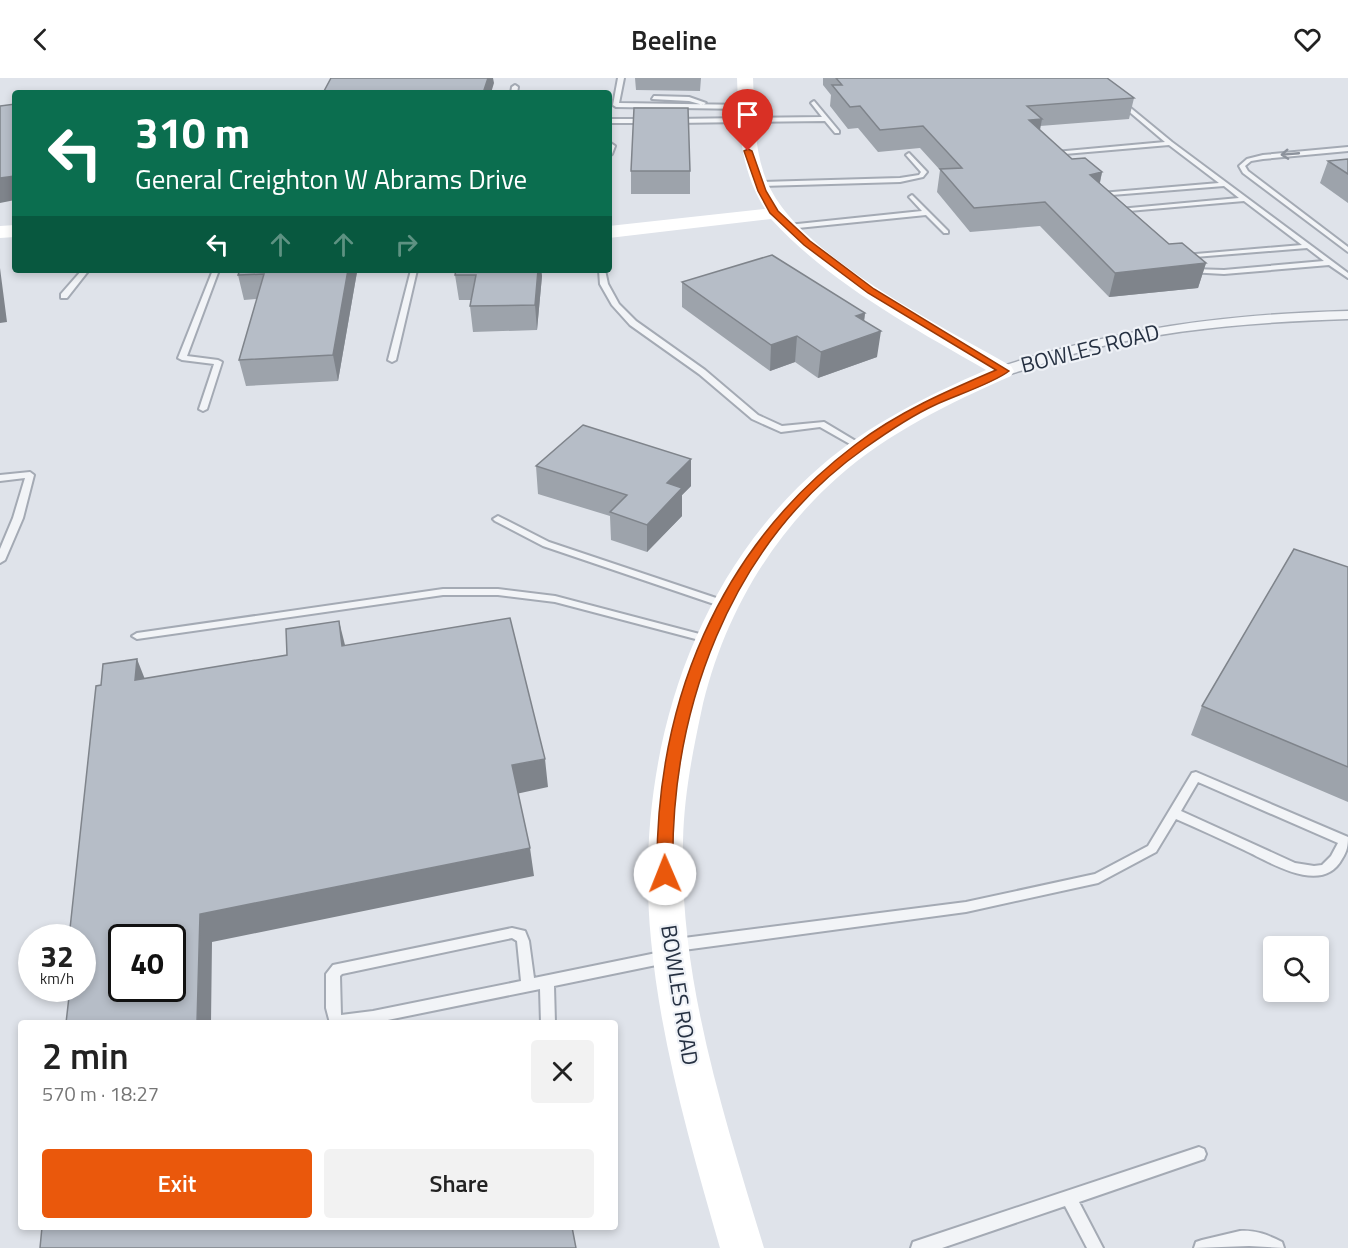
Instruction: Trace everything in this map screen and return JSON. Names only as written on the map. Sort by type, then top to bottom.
[{"type":"street","points":[[745,78],[748,151],[759,184],[781,220],[846,274],[871,291],[1004,371]]},
{"type":"street","points":[[612,232],[781,220]]},
{"type":"street","name":"BOWLES ROAD","points":[[742,1248],[692,1072],[680,1011],[666,895],[664,832],[681,723],[690,686],[707,639],[751,558],[784,515],[826,473],[860,446],[928,404],[1004,371],[1090,343],[1173,327],[1260,318],[1348,315]]},
{"type":"lane","points":[[621,78],[616,105],[713,107],[746,115]]},
{"type":"lane","points":[[1118,99],[1170,142],[1348,276]]},
{"type":"lane","points":[[814,103],[837,132]]},
{"type":"lane","points":[[666,121],[746,115],[826,119]]},
{"type":"lane","points":[[612,121],[655,121]]},
{"type":"lane","points":[[1055,154],[1170,142]]},
{"type":"lane","points":[[1348,149],[1263,157],[1249,160],[1242,166],[1245,172],[1348,250]]},
{"type":"lane","points":[[759,184],[900,180],[921,176],[924,172],[909,155]]},
{"type":"lane","points":[[1101,195],[1226,184]]},
{"type":"lane","points":[[912,197],[946,232]]},
{"type":"lane","points":[[1119,211],[1246,199]]},
{"type":"lane","points":[[781,220],[926,213]]},
{"type":"lane","points":[[1172,258],[1309,246]]},
{"type":"lane","points":[[1187,271],[1224,272],[1331,263]]},
{"type":"lane","points":[[64,296],[83,273]]},
{"type":"lane","points":[[203,409],[218,362],[182,358],[215,273]]},
{"type":"lane","points":[[392,360],[413,273]]},
{"type":"lane","points":[[602,273],[604,284],[616,305],[633,323],[702,372],[755,417],[782,429],[821,424],[860,446]]},
{"type":"lane","points":[[0,478],[30,475],[18,518],[0,560]]},
{"type":"lane","points":[[498,519],[546,544],[724,604]]},
{"type":"lane","points":[[137,636],[443,592],[476,592],[555,599],[707,639]]},
{"type":"lane","points":[[369,1020],[385,1019],[672,951],[966,907],[1098,878],[1152,849],[1196,776],[1345,841],[1335,864],[1320,872],[1308,871],[1293,867],[1175,813]]},
{"type":"lane","points":[[336,1020],[333,1008],[333,974],[338,969],[512,933],[520,935],[523,941],[528,985]]},
{"type":"lane","points":[[547,982],[548,1020]]},
{"type":"lane","points":[[919,1248],[1199,1154]]},
{"type":"lane","points":[[1069,1198],[1095,1248]]},
{"type":"lane","points":[[1202,1248],[1243,1237],[1265,1241],[1276,1248]]},
{"type":"building","points":[[331,78],[488,78],[484,90],[325,90]]},
{"type":"building","points":[[836,78],[1107,78],[1134,98],[1027,106],[1042,119],[1029,120],[1072,159],[1085,158],[1102,172],[1090,175],[1169,244],[1182,243],[1206,263],[1115,273],[1045,202],[974,208],[940,169],[962,168],[923,126],[880,130],[860,106],[850,107],[832,85],[842,85]]},
{"type":"building","points":[[12,104],[12,176],[0,178],[0,106]]},
{"type":"building","points":[[634,108],[688,108],[690,171],[631,171]]},
{"type":"building","points":[[1348,159],[1348,174],[1328,161]]},
{"type":"building","points":[[772,255],[865,313],[856,316],[881,331],[821,352],[797,336],[771,345],[682,282]]},
{"type":"building","points":[[239,273],[347,273],[333,355],[239,360],[264,274],[238,275]]},
{"type":"building","points":[[455,273],[538,273],[535,305],[470,306],[476,275],[455,275]]},
{"type":"building","points":[[583,425],[691,459],[667,483],[682,488],[647,525],[610,512],[627,495],[536,466]]},
{"type":"building","points":[[1294,549],[1348,567],[1348,767],[1202,706]]},
{"type":"building","points":[[510,618],[545,759],[512,765],[530,848],[200,914],[197,1020],[66,1020],[68,1002],[96,1002],[96,924],[70,924],[96,686],[101,685],[103,664],[137,659],[135,680],[287,655],[286,629],[339,621],[342,646]]},
{"type":"building","points":[[42,1230],[573,1230],[576,1248],[40,1248]]},
{"type":"route","points":[[665,874],[664,832],[672,772],[690,686],[716,619],[751,558],[784,515],[805,493],[860,446],[928,404],[1004,371],[871,291],[789,228],[774,213],[762,191],[748,151]]}]
